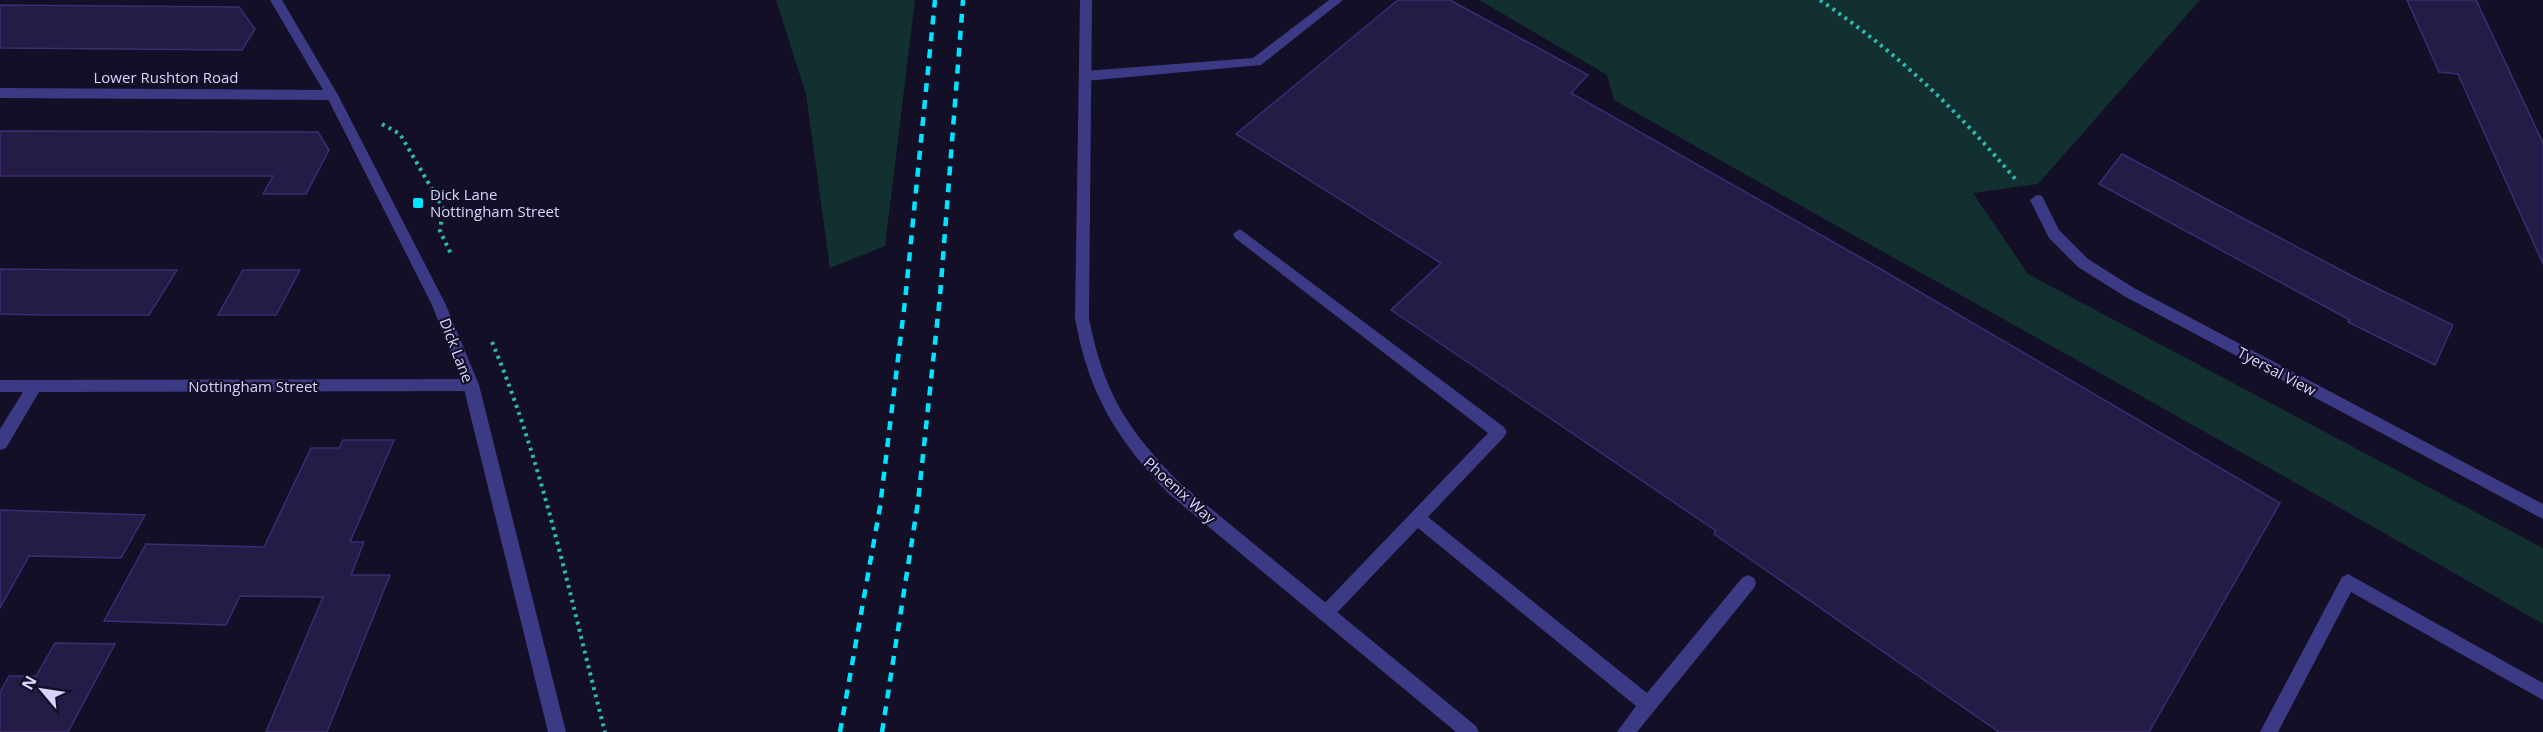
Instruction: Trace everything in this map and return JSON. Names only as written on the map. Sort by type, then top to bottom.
[{"type":"street","name":"Dick Lane","points":[[276,0],[332,95],[439,305],[471,385],[557,732]]},
{"type":"street","name":"Phoenix Way","points":[[1086,0],[1082,318],[1086,348],[1108,408],[1148,464],[1175,489],[1470,732]]},
{"type":"street","points":[[1085,76],[1256,62],[1337,0]]},
{"type":"street","name":"Lower Rushton Road","points":[[0,93],[332,95]]},
{"type":"street","name":"Tyersal View","points":[[2037,200],[2054,234],[2083,263],[2129,292],[2543,512]]},
{"type":"street","points":[[1239,234],[1499,432],[1325,614]]},
{"type":"street","name":"Nottingham Street","points":[[0,386],[471,385]]},
{"type":"street","points":[[0,443],[34,387]]},
{"type":"street","points":[[1417,518],[1648,705]]},
{"type":"street","points":[[2269,732],[2348,582],[2543,692]]},
{"type":"street","points":[[1626,732],[1748,583]]},
{"type":"path","points":[[1820,0],[1866,32],[1927,82],[1984,142],[2021,186],[2037,200]]},
{"type":"path","points":[[400,134],[444,208],[440,231],[454,260]]},
{"type":"path","points":[[491,340],[516,402],[605,732]]},
{"type":"green space","points":[[776,0],[915,0],[885,246],[830,268],[806,94]]},
{"type":"green space","points":[[1479,0],[2200,0],[2038,184],[1973,193],[2028,274],[2543,548],[2543,624],[1614,100],[1607,75]]},
{"type":"building","points":[[1398,0],[1450,0],[1588,75],[1571,93],[1872,264],[2280,503],[2149,732],[1999,732],[1714,534],[1716,531],[1391,310],[1441,263],[1236,134]]},
{"type":"building","points":[[2407,0],[2476,0],[2543,143],[2543,264],[2458,74],[2439,72]]},
{"type":"building","points":[[0,5],[239,7],[255,29],[242,50],[0,48]]},
{"type":"building","points":[[0,131],[318,132],[329,150],[306,194],[263,194],[273,176],[0,176]]},
{"type":"building","points":[[2122,154],[2352,276],[2453,325],[2435,365],[2348,322],[2350,320],[2099,184]]},
{"type":"building","points":[[0,269],[177,270],[149,315],[43,315],[0,314]]},
{"type":"building","points":[[243,270],[300,270],[276,315],[218,315]]},
{"type":"building","points":[[343,440],[394,440],[350,542],[364,542],[351,575],[390,575],[327,732],[266,732],[323,597],[240,596],[226,625],[104,621],[146,544],[264,547],[311,448],[339,448]]},
{"type":"building","points":[[0,510],[145,515],[121,558],[29,556],[0,608]]},
{"type":"building","points":[[55,643],[115,644],[68,732],[0,732],[0,692],[9,676],[36,676]]},
{"type":"railway","points":[[840,732],[880,507],[905,301],[935,0]]},
{"type":"railway","points":[[882,732],[918,502],[940,296],[963,0]]},
{"type":"place","name":"Dick Lane Nottingham Street","points":[[418,203]]}]
